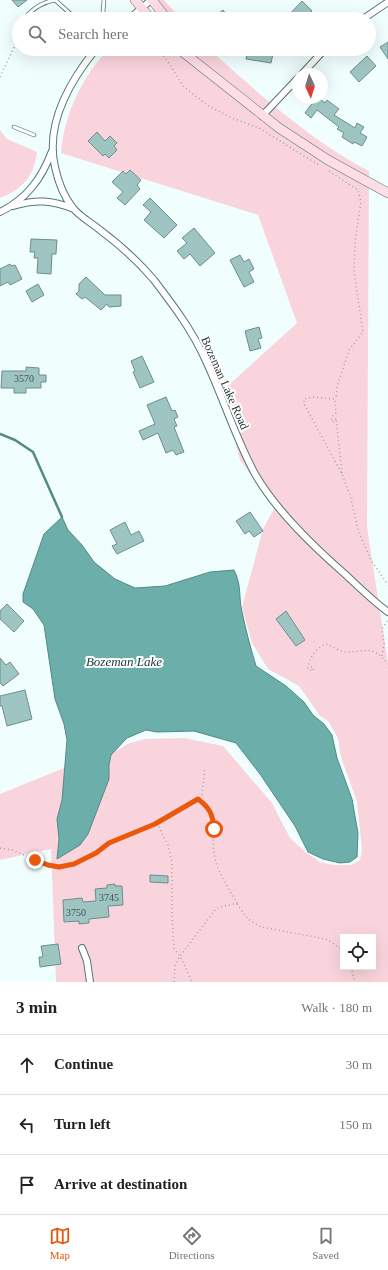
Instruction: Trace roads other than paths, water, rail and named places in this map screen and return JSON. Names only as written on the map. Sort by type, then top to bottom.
[{"type":"street","points":[[135,0],[145,12]]},
{"type":"street","points":[[137,12],[151,0],[161,12]]},
{"type":"street","points":[[373,12],[388,2]]},
{"type":"street","name":"Bozeman Lake Road","points":[[90,56],[78,71],[62,103],[52,151],[60,184],[74,209],[127,251],[170,301],[205,358],[239,442],[256,476],[284,513],[314,546],[388,612]]},
{"type":"street","points":[[189,56],[262,116],[328,160],[388,194]]},
{"type":"street","points":[[196,56],[205,68]]},
{"type":"street","points":[[308,68],[319,56]]},
{"type":"street","points":[[262,116],[292,84]]},
{"type":"street","points":[[10,207],[29,192],[38,180],[52,151]]},
{"type":"street","points":[[0,212],[28,201],[44,200],[74,209]]},
{"type":"street","points":[[82,948],[87,961],[90,982]]},
{"type":"lane","points":[[31,12],[46,2],[55,0],[68,12]]},
{"type":"lane","points":[[104,0],[104,12]]},
{"type":"lane","points":[[14,127],[34,135]]},
{"type":"water","name":"Bozeman Lake","points":[[62,517],[68,530],[82,545],[94,562],[115,579],[135,588],[165,586],[210,572],[234,570],[239,584],[244,622],[256,666],[286,686],[304,702],[313,715],[324,724],[332,735],[337,758],[352,799],[358,833],[357,857],[350,862],[340,863],[323,859],[308,852],[295,826],[260,774],[236,743],[194,731],[157,732],[146,730],[127,738],[111,755],[109,779],[88,834],[80,845],[57,859],[59,839],[57,819],[62,800],[67,740],[64,724],[55,699],[44,625],[33,609],[23,602],[23,594],[44,534]]},
{"type":"waterway","points":[[0,434],[15,440],[33,452],[62,517]]}]
